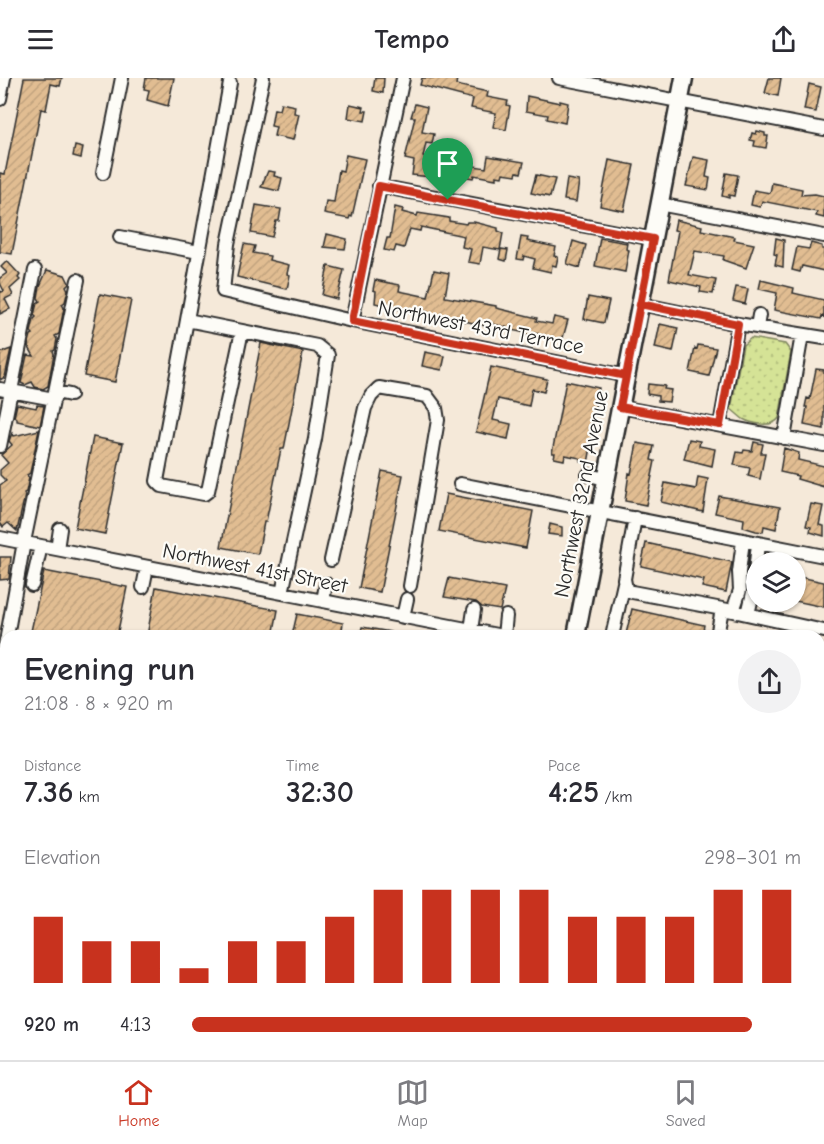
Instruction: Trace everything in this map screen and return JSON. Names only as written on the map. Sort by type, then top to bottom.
[{"type":"main road","name":"Northwest 32nd Avenue","points":[[577,630],[684,78]]},
{"type":"street","points":[[0,98],[4,78]]},
{"type":"street","points":[[103,173],[122,78]]},
{"type":"street","name":"Northwest 43rd Terrace","points":[[263,78],[228,244],[223,291],[352,321],[626,376]]},
{"type":"street","points":[[352,321],[403,78]]},
{"type":"street","points":[[559,78],[824,129]]},
{"type":"street","points":[[230,83],[157,481],[162,486],[204,494],[208,491],[242,331]]},
{"type":"street","points":[[379,186],[653,239]]},
{"type":"street","points":[[659,204],[824,236]]},
{"type":"street","points":[[120,237],[199,252]]},
{"type":"street","points":[[0,446],[5,391],[34,270]]},
{"type":"street","points":[[8,630],[78,280]]},
{"type":"street","points":[[640,304],[738,324],[758,321],[802,335],[824,338]]},
{"type":"street","points":[[188,320],[317,346],[327,355],[315,439],[282,593]]},
{"type":"street","points":[[720,425],[738,324]]},
{"type":"street","points":[[784,438],[802,335]]},
{"type":"street","points":[[331,560],[365,408],[372,396],[380,388],[427,396],[436,408],[438,420],[410,586]]},
{"type":"street","points":[[5,391],[55,396],[70,395]]},
{"type":"street","points":[[620,407],[824,446]]},
{"type":"street","points":[[588,475],[606,479]]},
{"type":"street","points":[[460,484],[824,556]]},
{"type":"street","points":[[613,630],[635,518]]},
{"type":"street","points":[[57,549],[60,529]]},
{"type":"street","name":"Northwest 41st Street","points":[[0,538],[403,617],[438,617],[471,630]]},
{"type":"street","points":[[743,541],[739,572],[746,580]]},
{"type":"street","points":[[755,552],[758,543]]},
{"type":"street","points":[[33,585],[41,546]]},
{"type":"street","points":[[143,587],[147,567]]},
{"type":"street","points":[[720,630],[728,610],[746,582]]},
{"type":"street","points":[[624,583],[626,588],[632,592],[820,630]]},
{"type":"street","points":[[323,601],[326,584]]},
{"type":"street","points":[[403,617],[407,599]]},
{"type":"street","points":[[471,630],[474,610]]},
{"type":"street","points":[[504,630],[506,616]]},
{"type":"green space","points":[[751,338],[785,344],[791,352],[779,418],[772,423],[757,424],[747,421],[731,409],[743,345]]},
{"type":"building","points":[[24,78],[62,78],[60,86],[51,84],[46,110],[41,109],[12,254],[0,252],[0,173],[5,174]]},
{"type":"building","points":[[146,78],[174,78],[168,106],[147,100],[149,90],[144,89]]},
{"type":"building","points":[[375,78],[384,78],[383,93],[373,91]]},
{"type":"building","points":[[422,78],[457,78],[456,85],[488,92],[487,97],[508,101],[507,105],[510,106],[506,130],[493,127],[496,113],[471,108],[473,99],[420,85]]},
{"type":"building","points":[[769,78],[781,78],[778,96],[765,93]]},
{"type":"building","points":[[809,84],[821,87],[816,112],[804,110]]},
{"type":"building","points":[[527,96],[568,103],[565,123],[547,119],[548,115],[526,111]]},
{"type":"building","points":[[281,103],[295,106],[294,113],[299,114],[293,140],[274,136],[276,127],[271,126],[274,109],[279,110]]},
{"type":"building","points":[[350,104],[364,107],[363,111],[367,111],[365,121],[348,118]]},
{"type":"building","points":[[415,104],[427,107],[422,132],[434,134],[432,144],[426,143],[423,157],[444,162],[441,178],[412,175],[414,161],[405,159],[415,117],[411,117]]},
{"type":"building","points":[[757,131],[768,136],[766,148],[754,146],[755,141],[750,140],[752,133],[756,134]]},
{"type":"building","points":[[75,146],[83,148],[81,158],[73,156]]},
{"type":"building","points":[[346,155],[365,159],[352,217],[350,216],[349,219],[324,214],[326,201],[334,202],[339,170],[343,171]]},
{"type":"building","points":[[488,156],[524,162],[521,173],[517,172],[516,175],[503,173],[502,177],[496,176],[496,179],[474,175],[473,178],[461,176],[463,164],[486,168]]},
{"type":"building","points":[[693,157],[709,160],[706,177],[710,178],[708,190],[686,186]]},
{"type":"building","points":[[609,160],[634,165],[624,211],[600,206]]},
{"type":"building","points":[[268,171],[275,172],[274,176],[282,178],[279,191],[261,187]]},
{"type":"building","points":[[726,173],[738,175],[734,196],[729,195],[729,198],[722,196]]},
{"type":"building","points":[[536,175],[555,179],[550,197],[531,193]]},
{"type":"building","points":[[567,179],[579,181],[576,202],[564,200]]},
{"type":"building","points":[[772,183],[802,189],[801,195],[824,196],[824,218],[816,216],[817,212],[762,201],[760,207],[751,205],[754,190],[770,193]]},
{"type":"building","points":[[256,205],[281,209],[272,237],[251,233]]},
{"type":"building","points":[[395,207],[403,209],[402,212],[417,216],[418,213],[449,218],[449,221],[466,224],[474,222],[498,228],[498,231],[503,233],[500,250],[483,247],[480,264],[468,262],[471,249],[462,247],[464,236],[421,227],[420,231],[410,229],[404,248],[396,246],[394,252],[384,250],[387,238],[390,238]]},
{"type":"building","points":[[676,220],[702,226],[701,230],[735,237],[734,240],[754,244],[746,268],[723,260],[724,256],[695,251],[689,275],[716,280],[713,294],[700,292],[701,287],[669,280],[678,231],[674,230]]},
{"type":"building","points":[[327,234],[347,239],[345,249],[324,247]]},
{"type":"building","points":[[521,237],[528,238],[527,241],[556,247],[554,256],[558,257],[556,266],[552,265],[551,272],[533,268],[535,259],[524,256],[523,260],[517,259]]},
{"type":"building","points":[[600,238],[627,243],[626,249],[629,250],[625,272],[595,266]]},
{"type":"building","points":[[776,238],[784,240],[783,267],[775,265]]},
{"type":"building","points":[[573,241],[586,245],[580,268],[567,264]]},
{"type":"building","points":[[811,243],[822,246],[824,249],[824,271],[802,266],[800,272],[792,270],[797,247],[809,249]]},
{"type":"building","points":[[244,244],[255,246],[253,253],[270,256],[269,260],[289,265],[287,274],[290,275],[287,289],[237,277]]},
{"type":"building","points":[[501,249],[508,250],[506,261],[499,259]]},
{"type":"building","points":[[7,261],[20,275],[18,278],[20,280],[10,289],[13,295],[5,299],[10,309],[0,314],[0,290],[4,291],[0,278],[7,273],[1,267]]},
{"type":"building","points":[[328,266],[344,270],[337,299],[322,295]]},
{"type":"building","points":[[47,270],[65,275],[69,283],[66,286],[68,290],[65,302],[62,304],[64,308],[59,334],[55,336],[57,339],[48,386],[43,389],[35,387],[32,382],[25,385],[21,383],[27,355],[34,356],[28,346],[33,334],[31,332],[36,317],[34,315],[37,303],[40,301],[38,298],[40,286]]},
{"type":"building","points":[[434,270],[449,273],[445,297],[496,306],[496,308],[537,318],[536,321],[552,324],[554,317],[568,320],[562,341],[534,333],[534,336],[526,335],[526,333],[492,324],[492,327],[441,316],[441,319],[427,316],[428,312],[415,310],[414,313],[375,303],[376,291],[373,290],[375,280],[400,285],[399,291],[428,297]]},
{"type":"building","points":[[761,280],[794,288],[793,293],[824,300],[824,317],[822,316],[821,319],[774,310],[777,293],[759,289]]},
{"type":"building","points":[[736,287],[748,289],[745,304],[733,301]]},
{"type":"building","points":[[100,294],[131,300],[115,382],[84,376]]},
{"type":"building","points":[[588,297],[609,301],[604,323],[584,319]]},
{"type":"building","points":[[660,324],[678,328],[673,352],[655,348]]},
{"type":"building","points":[[261,343],[303,352],[284,449],[281,449],[258,554],[221,547]]},
{"type":"building","points":[[698,345],[716,348],[709,376],[690,372],[695,348],[697,349]]},
{"type":"building","points":[[11,349],[5,377],[0,380],[0,353]]},
{"type":"building","points":[[425,352],[445,356],[442,370],[422,366]]},
{"type":"building","points":[[491,367],[547,379],[544,392],[532,389],[529,406],[498,399],[493,420],[511,424],[508,439],[476,432]]},
{"type":"building","points":[[816,369],[824,370],[824,429],[804,425],[807,407],[805,407],[807,398],[810,399]]},
{"type":"building","points":[[566,381],[599,388],[590,430],[594,431],[588,463],[580,461],[580,458],[565,455],[564,460],[554,458],[555,453],[552,453]]},
{"type":"building","points":[[648,384],[665,386],[664,389],[671,390],[669,402],[658,401],[658,396],[647,394]]},
{"type":"building","points":[[17,404],[36,408],[37,405],[44,406],[40,426],[17,421],[14,417]]},
{"type":"building","points":[[39,430],[30,473],[27,475],[29,478],[17,531],[8,523],[3,527],[0,523],[0,485],[6,481],[0,475],[0,470],[8,463],[1,455],[12,445],[9,441],[12,433],[14,436]]},
{"type":"building","points":[[93,437],[123,443],[105,534],[75,528]]},
{"type":"building","points":[[689,439],[700,441],[699,446],[715,449],[712,466],[684,459]]},
{"type":"building","points":[[754,442],[763,444],[761,453],[765,453],[760,479],[748,476],[750,468],[734,465],[737,452],[752,451]]},
{"type":"building","points":[[637,443],[654,446],[651,460],[655,461],[646,505],[625,501]]},
{"type":"building","points":[[784,448],[799,453],[798,460],[824,466],[824,487],[797,479],[798,476],[780,472]]},
{"type":"building","points":[[382,471],[403,475],[380,592],[359,588]]},
{"type":"building","points":[[698,477],[708,479],[703,512],[661,502],[665,483],[696,489]]},
{"type":"building","points":[[446,494],[533,511],[526,548],[439,531]]},
{"type":"building","points":[[719,496],[780,507],[776,529],[764,526],[763,532],[756,531],[743,527],[744,519],[715,513]]},
{"type":"building","points":[[811,504],[823,506],[819,525],[824,526],[824,536],[810,532],[811,527],[806,526]]},
{"type":"building","points":[[550,524],[562,527],[562,536],[548,534]]},
{"type":"building","points":[[646,543],[732,562],[726,592],[702,587],[704,580],[641,566]]},
{"type":"building","points":[[0,557],[11,557],[9,579],[0,580]]},
{"type":"building","points":[[44,571],[127,587],[118,630],[31,630]]},
{"type":"building","points":[[449,578],[505,589],[500,610],[482,607],[476,602],[444,597]]},
{"type":"building","points":[[806,578],[824,582],[824,607],[806,603]]},
{"type":"building","points":[[156,587],[278,610],[274,630],[148,630]]},
{"type":"building","points":[[632,609],[704,625],[703,630],[627,630]]},
{"type":"building","points":[[297,614],[343,623],[342,630],[293,630]]},
{"type":"building","points":[[362,627],[379,630],[361,630]]},
{"type":"route","points":[[448,200],[379,186],[352,321],[626,376],[640,304],[738,324],[720,425],[620,407],[640,304],[653,239],[448,200]]}]
